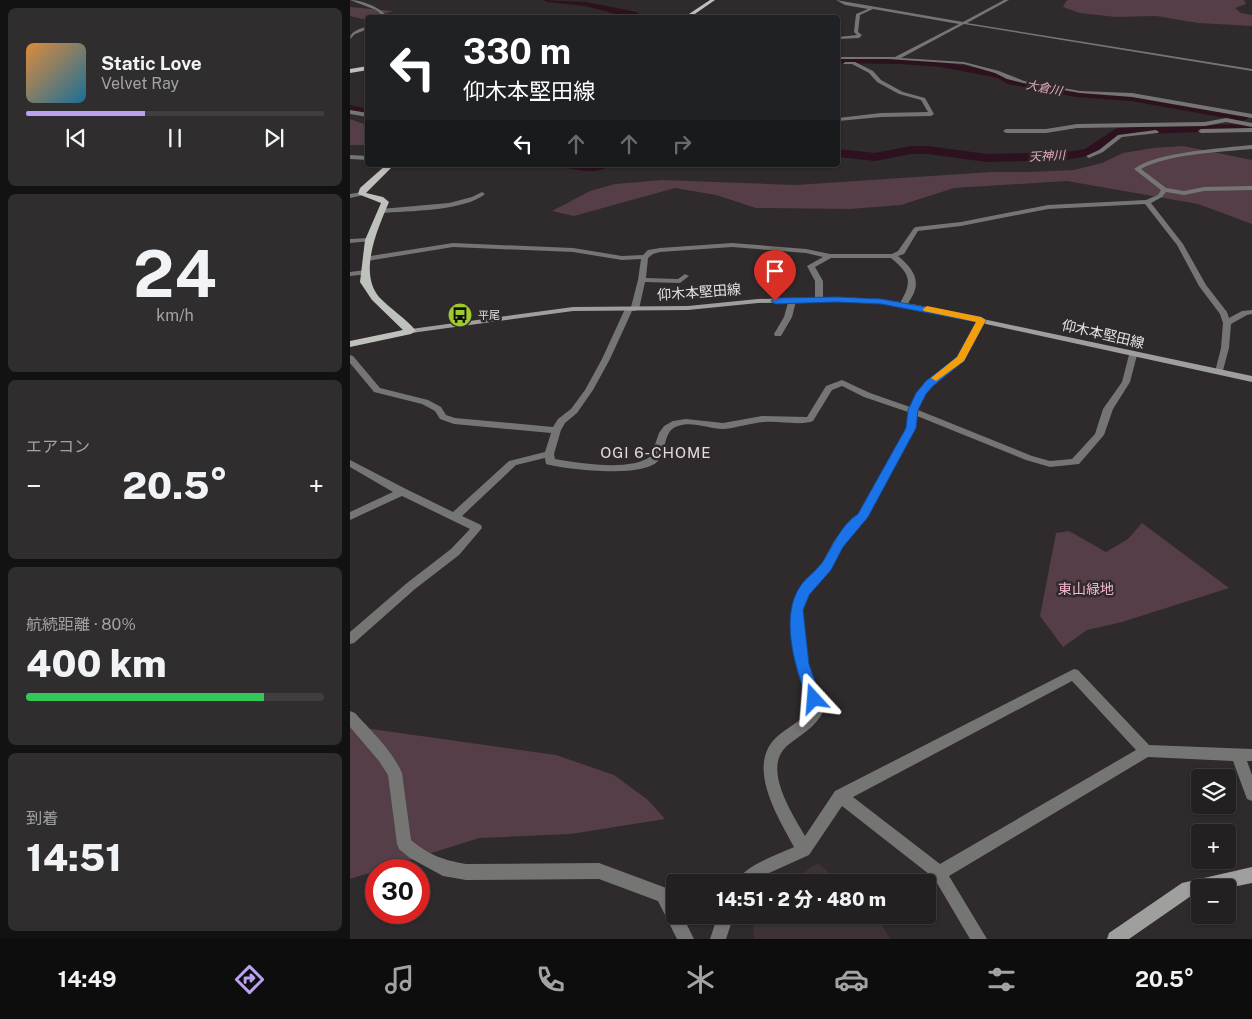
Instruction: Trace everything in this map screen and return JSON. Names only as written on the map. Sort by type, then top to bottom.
[{"type":"main road","points":[[690,15],[713,0]]},
{"type":"main road","points":[[350,71],[365,68]]},
{"type":"main road","points":[[388,167],[363,190],[362,194],[383,200],[370,240],[365,282],[374,298],[411,331]]},
{"type":"main road","name":"仰木本堅田線","points":[[411,331],[573,309],[688,308],[731,303],[792,300],[881,301],[981,320],[1133,355],[1252,379]]},
{"type":"main road","points":[[350,344],[411,331]]},
{"type":"main road","points":[[1115,939],[1188,889],[1252,875]]},
{"type":"street","points":[[352,0],[377,9],[382,13],[382,15]]},
{"type":"street","points":[[838,0],[842,3],[1252,70]]},
{"type":"street","points":[[897,58],[1007,0]]},
{"type":"street","points":[[861,6],[869,3]]},
{"type":"street","points":[[840,38],[858,37],[860,35],[856,32],[858,14],[875,8]]},
{"type":"street","points":[[350,38],[354,32],[365,28]]},
{"type":"street","points":[[840,58],[897,58],[923,62],[964,64],[997,72],[1023,82],[1080,92],[1132,95],[1250,121]]},
{"type":"street","points":[[840,62],[853,63],[871,72],[879,81],[901,94],[923,99],[931,114],[881,115],[840,120]]},
{"type":"street","points":[[350,112],[365,114]]},
{"type":"street","points":[[1006,131],[1046,131],[1077,126],[1205,124],[1226,120],[1250,121]]},
{"type":"street","points":[[1089,156],[1101,151],[1125,134],[1252,130]]},
{"type":"street","points":[[1252,147],[1199,152],[1138,166],[1137,169],[1164,190],[1184,193],[1204,189],[1252,188]]},
{"type":"street","points":[[350,157],[365,158]]},
{"type":"street","points":[[367,259],[453,245],[573,250],[622,258],[645,257],[651,252],[660,250],[732,245],[798,250],[830,256],[894,256],[901,252],[916,229],[961,224],[1048,207],[1147,202],[1160,196],[1164,190]]},
{"type":"street","points":[[350,196],[362,194]]},
{"type":"street","points":[[381,211],[427,208],[471,199],[482,194]]},
{"type":"street","points":[[1147,202],[1180,244],[1203,286],[1224,314],[1227,323],[1225,348],[1219,372]]},
{"type":"street","points":[[350,242],[370,240]]},
{"type":"street","points":[[819,300],[819,280],[811,266],[830,256]]},
{"type":"street","points":[[894,256],[903,263],[912,276],[914,288],[903,304]]},
{"type":"street","points":[[645,257],[642,280],[632,309],[589,390],[574,411],[561,421],[556,430],[549,454],[550,462],[573,466],[637,467],[648,464],[657,457],[665,428],[671,425],[681,422],[735,425],[766,419],[810,419],[829,388],[842,383],[867,395],[913,410],[1029,458],[1050,464],[1075,462],[1099,435],[1108,409],[1126,382],[1133,355]]},
{"type":"street","points":[[350,274],[366,272]]},
{"type":"street","points":[[642,280],[680,281],[685,276]]},
{"type":"street","points":[[778,334],[788,317],[792,300]]},
{"type":"street","points":[[1227,323],[1250,313]]},
{"type":"street","points":[[804,850],[770,779],[773,752],[778,745],[808,723],[818,710],[802,664],[797,610],[806,589],[826,566],[838,544],[856,521],[862,517],[911,428],[913,410],[921,393],[960,358],[981,320]]},
{"type":"street","points":[[350,358],[377,390],[425,402],[438,409],[443,417],[454,421],[556,430]]},
{"type":"street","points":[[455,516],[513,463],[549,454]]},
{"type":"street","points":[[350,464],[402,492],[477,528],[466,544],[442,565],[412,586],[350,639]]},
{"type":"street","points":[[350,516],[402,492]]},
{"type":"street","points":[[756,874],[764,868],[804,850],[840,796],[1074,674],[1146,751]]},
{"type":"street","points":[[350,717],[384,756],[395,773],[404,844],[415,854],[443,868],[466,872],[599,871],[616,876],[663,895],[686,939]]},
{"type":"street","points":[[939,873],[1146,751],[1252,754]]},
{"type":"street","points":[[1237,754],[1252,794]]},
{"type":"street","points":[[840,796],[939,873],[978,939]]},
{"type":"street","points":[[718,939],[723,924]]},
{"type":"shaded area","points":[[818,863],[831,874],[801,874]]},
{"type":"shaded area","points":[[753,924],[881,924],[890,939],[754,939]]},
{"type":"green space","points":[[1068,0],[1244,0],[1246,4],[1235,8],[1241,13],[1252,15],[1252,26],[1198,23],[1156,16],[1116,17],[1080,13],[1063,7]]},
{"type":"green space","points":[[350,7],[393,11],[382,15],[365,15],[365,20],[350,16]]},
{"type":"green space","points":[[350,119],[365,124],[365,145],[350,145]]},
{"type":"green space","points":[[1183,146],[1252,160],[1252,224],[1198,204],[1067,181],[954,188],[901,205],[850,209],[756,208],[716,195],[675,188],[574,216],[552,211],[590,191],[615,184],[662,180],[795,185],[991,172],[1074,170],[1102,163],[1123,153]]},
{"type":"green space","name":"東山緑地","points":[[1142,523],[1229,588],[1122,622],[1087,630],[1063,647],[1040,616],[1056,533],[1069,531],[1106,552],[1128,539]]},
{"type":"green space","points":[[350,726],[556,755],[614,775],[648,800],[665,819],[571,834],[479,838],[413,859],[365,859],[365,874],[350,879]]},
{"type":"waterway","name":"大倉川","points":[[547,0],[586,4],[635,15]]},
{"type":"waterway","name":"大倉川","points":[[840,60],[921,62],[962,67],[1002,76],[1008,81],[1076,94],[1131,98],[1243,118]]},
{"type":"waterway","name":"天神川","points":[[350,108],[365,111]]},
{"type":"waterway","name":"天神川","points":[[840,153],[875,157],[911,150],[928,150],[987,158],[1066,156],[1089,152],[1117,132],[1157,129],[1252,127]]},
{"type":"slow traffic","points":[[927,309],[981,320],[960,358],[936,378]]},
{"type":"place","name":"平尾","points":[[460,315]]},
{"type":"district","name":"OGI 6-CHOME","points":[[656,453]]},
{"type":"route","points":[[775,301],[837,299],[881,301],[917,306],[981,320],[960,358],[921,393],[913,410],[911,428],[862,517],[856,521],[838,544],[826,566],[803,595],[797,610],[802,664],[814,699]]}]
